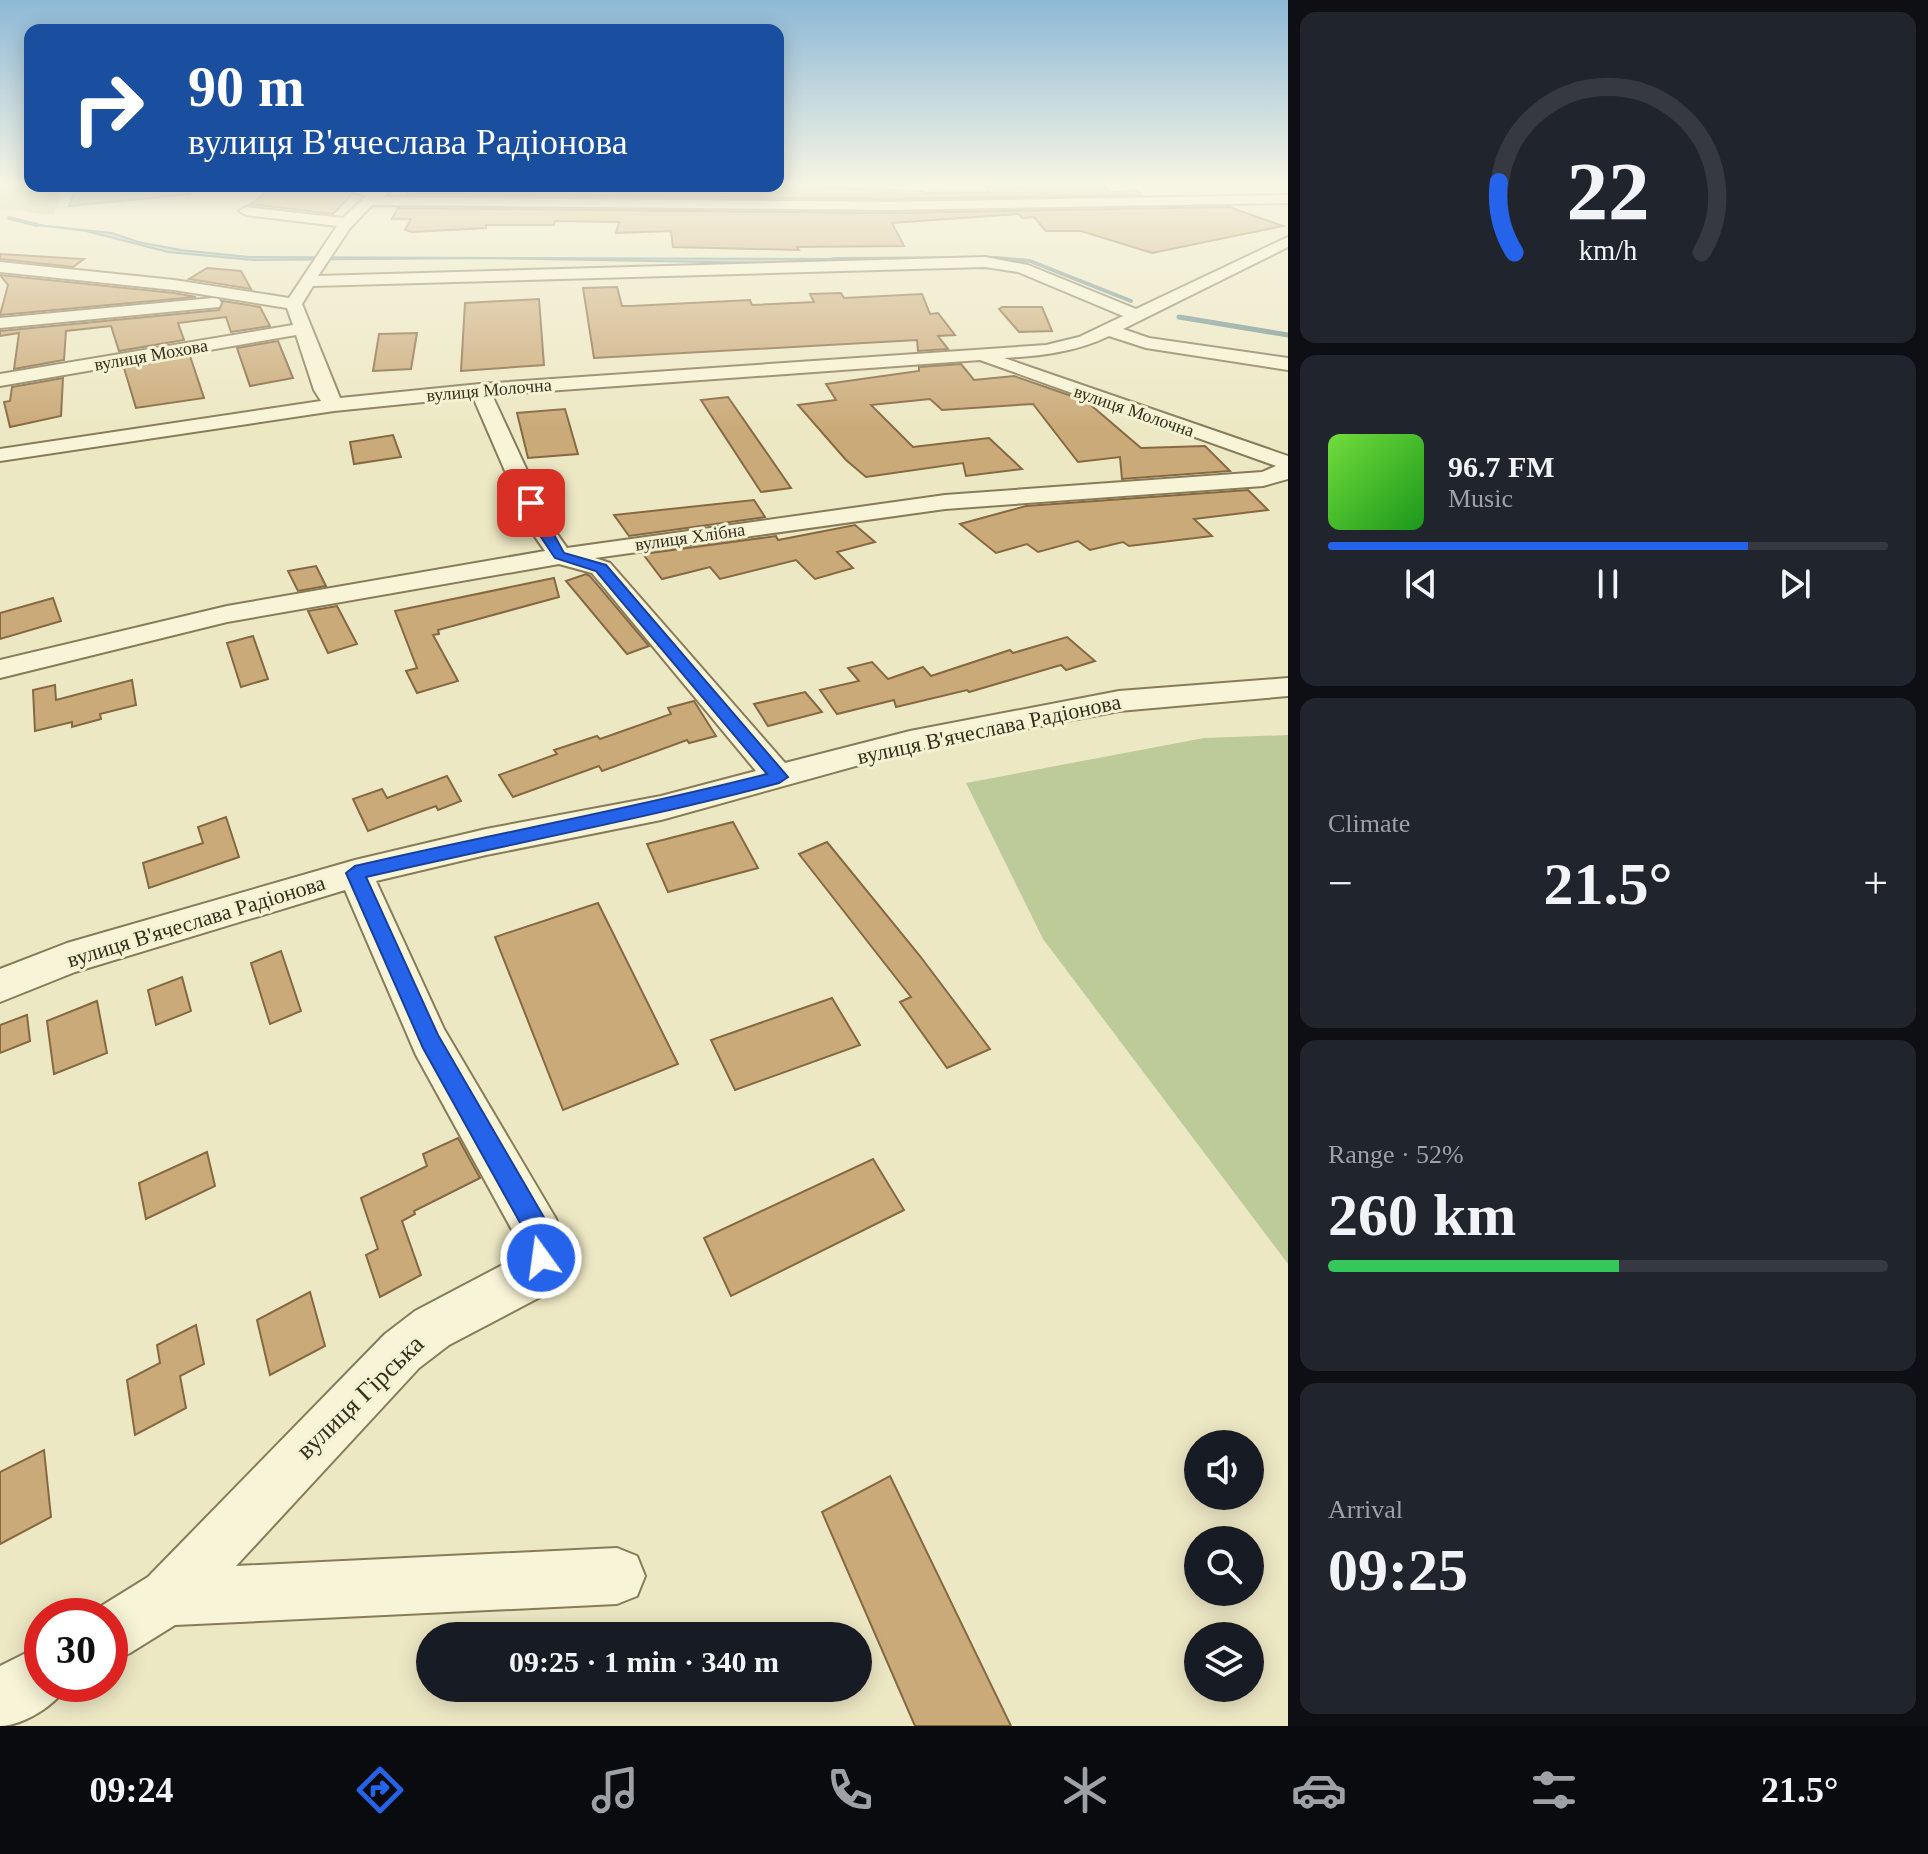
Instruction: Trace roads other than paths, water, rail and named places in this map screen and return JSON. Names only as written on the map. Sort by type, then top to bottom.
[{"type":"street","points":[[0,267],[174,285],[294,304]]},
{"type":"street","points":[[317,267],[294,304],[324,390],[334,405]]},
{"type":"street","points":[[307,281],[823,267]]},
{"type":"street","points":[[1013,267],[1136,315]]},
{"type":"street","name":"вулиця Молочна","points":[[0,455],[334,405],[480,390],[980,356],[1067,346],[1236,267]]},
{"type":"street","points":[[0,323],[253,299]]},
{"type":"street","name":"вулиця Мохова","points":[[0,380],[301,329]]},
{"type":"street","points":[[1106,329],[1146,343],[1288,364]]},
{"type":"street","name":"вулиця Молочна","points":[[980,356],[1288,464]]},
{"type":"street","points":[[480,390],[543,531],[560,556],[601,568],[779,777]]},
{"type":"street","name":"вулиця Хлібна","points":[[0,669],[227,614],[560,556],[945,502],[1263,479],[1281,474],[1288,464]]},
{"type":"street","name":"вулиця В'ячеслава Радіонова","points":[[0,986],[67,959],[355,873],[486,842],[661,808],[910,741],[1119,701],[1288,687]]},
{"type":"street","name":"вулиця Гірська","points":[[128,1622],[168,1597],[402,1351],[432,1328],[527,1278],[541,1258],[540,1235],[430,1042],[355,873]]},
{"type":"street","name":"вулиця Гірська","points":[[168,1597],[617,1576]]},
{"type":"street","points":[[0,1700],[24,1685]]},
{"type":"waterway","points":[[1044,267],[1131,301]]},
{"type":"waterway","points":[[1179,317],[1288,335]]}]
